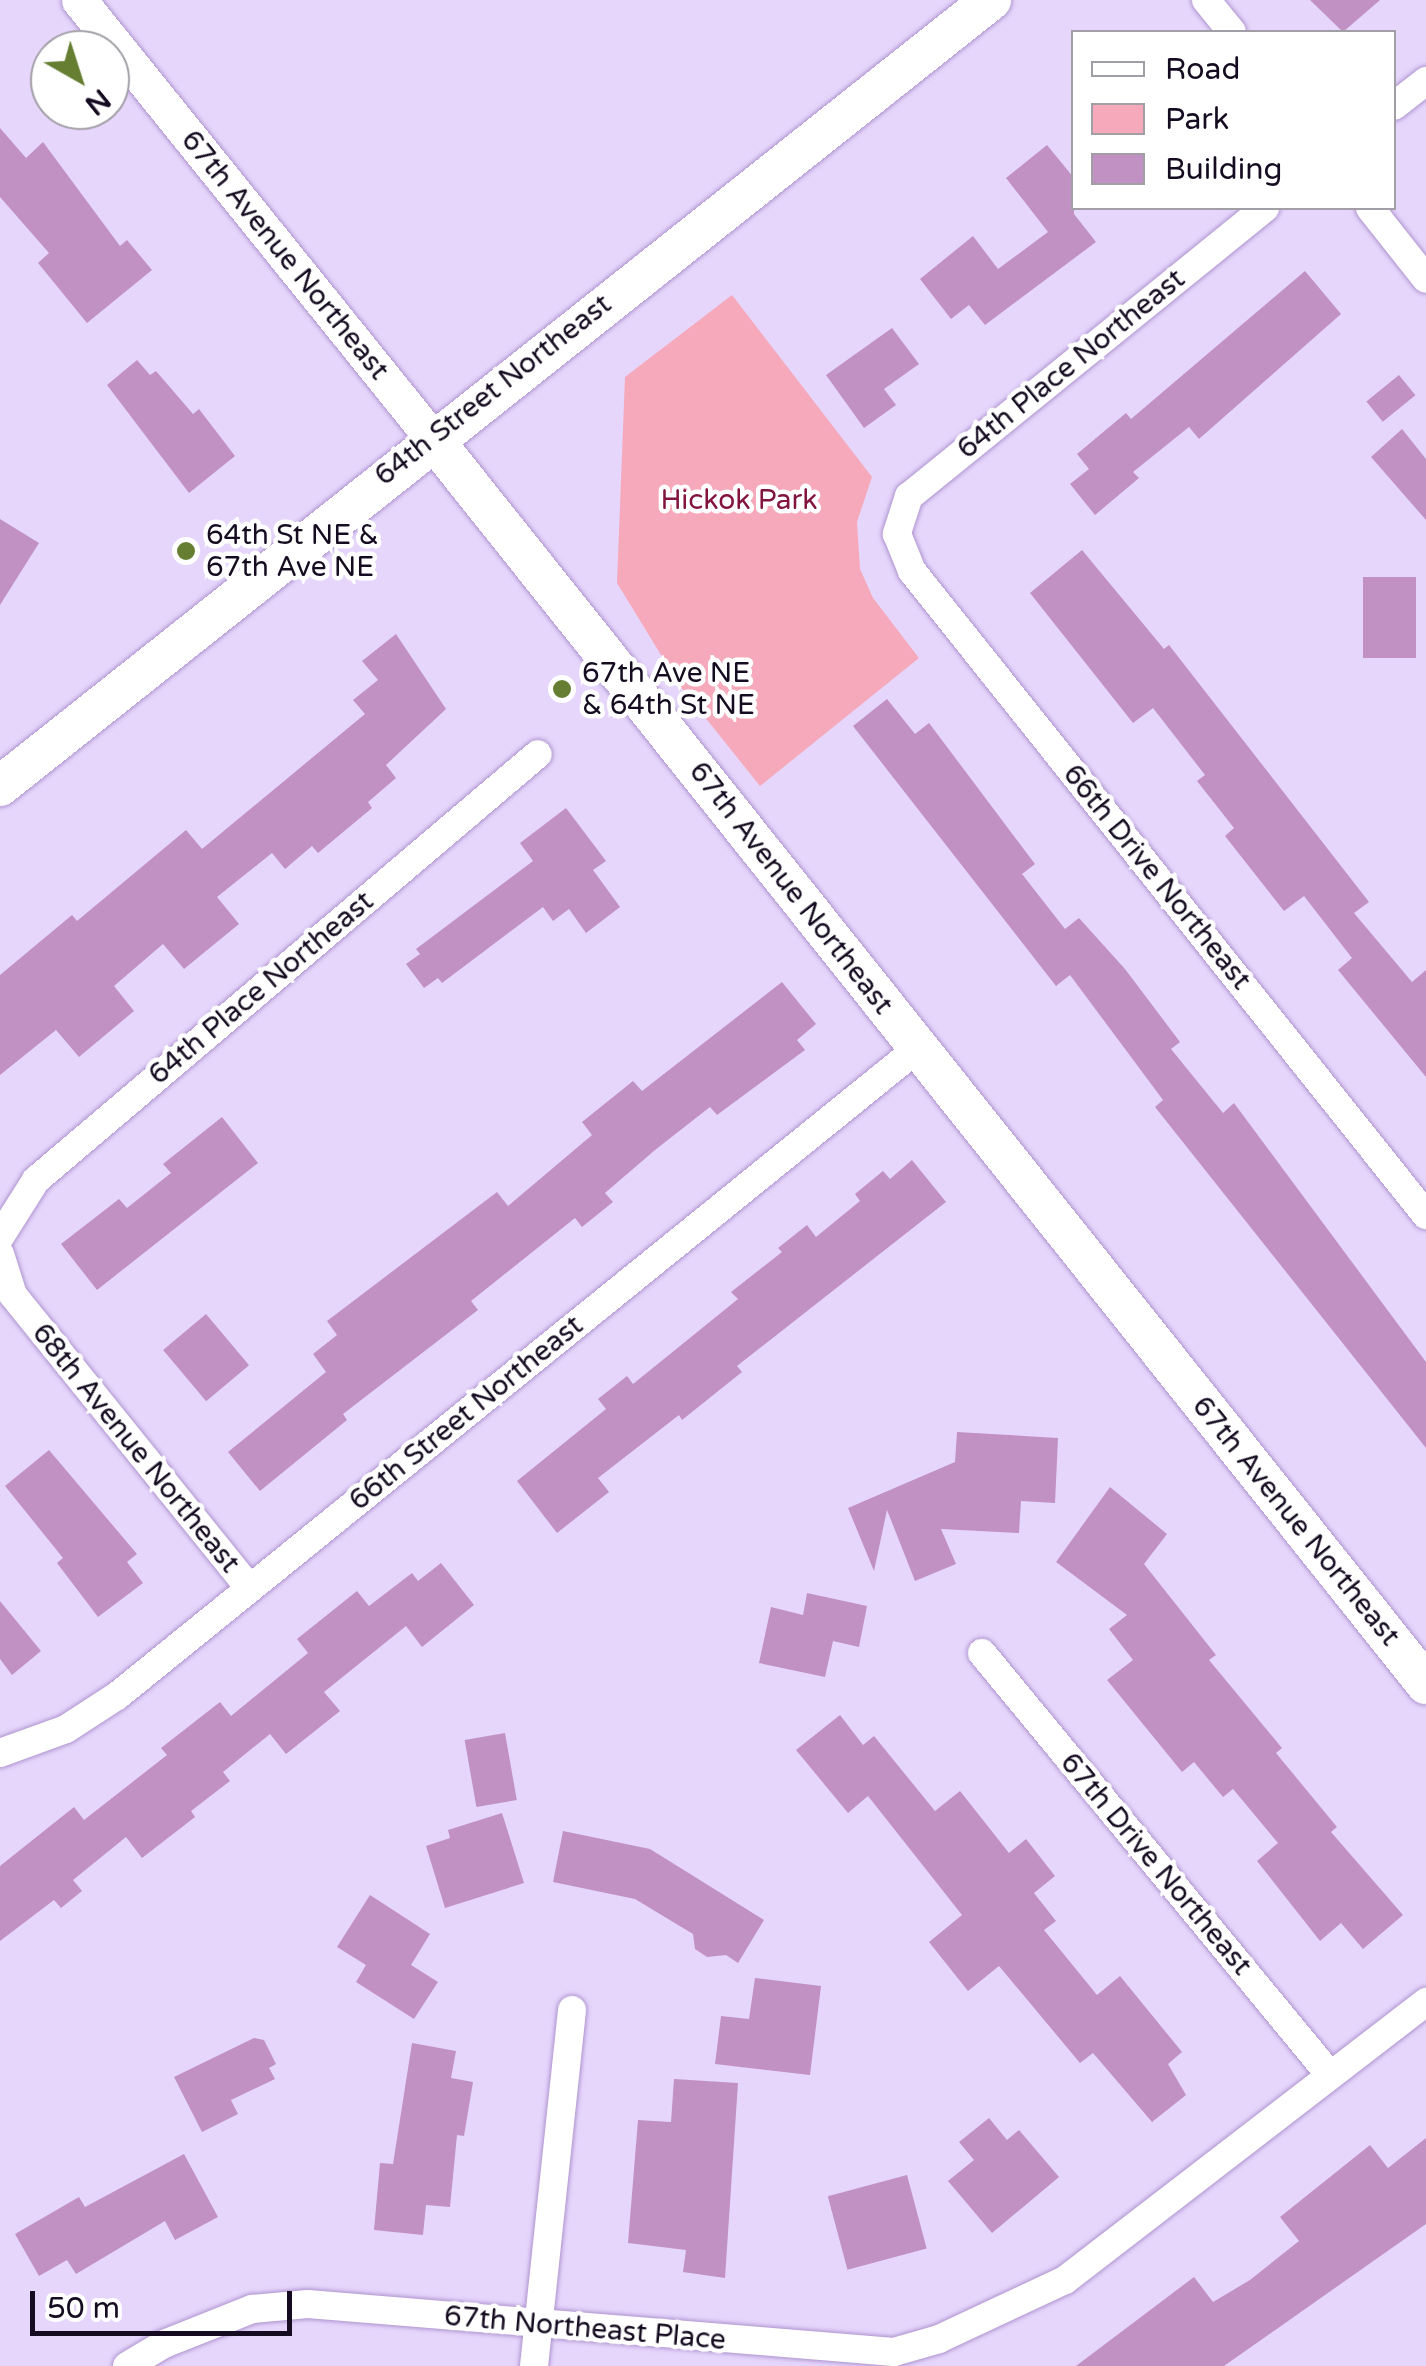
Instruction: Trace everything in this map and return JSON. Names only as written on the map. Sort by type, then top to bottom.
[{"type":"main road","name":"64th Street Northeast","points":[[0,784],[432,438],[991,0]]},
{"type":"main road","name":"67th Avenue Northeast","points":[[432,438],[1426,1684]]},
{"type":"street","name":"67th Avenue Northeast","points":[[80,0],[432,438]]},
{"type":"street","points":[[1206,0],[1230,30]]},
{"type":"street","points":[[1396,104],[1426,82]]},
{"type":"street","name":"64th Place Northeast","points":[[897,534],[908,496],[1263,210]]},
{"type":"street","points":[[1372,210],[1426,279]]},
{"type":"street","name":"66th Drive Northeast","points":[[897,534],[912,571],[1426,1214]]},
{"type":"street","name":"64th Place Northeast","points":[[0,1237],[36,1180],[538,754]]},
{"type":"street","name":"66th Street Northeast","points":[[0,1753],[66,1729],[118,1696],[918,1048]]},
{"type":"street","name":"68th Avenue Northeast","points":[[0,1254],[12,1294],[249,1587]]},
{"type":"street","name":"67th Drive Northeast","points":[[982,1653],[1330,2076]]},
{"type":"street","name":"67th Northeast Place","points":[[127,2366],[164,2344],[252,2309],[308,2304],[894,2352],[939,2339],[1064,2280],[1426,2002]]},
{"type":"street","points":[[534,2366],[542,2324],[572,2010]]},
{"type":"green space","name":"Hickok Park","points":[[732,295],[872,477],[857,522],[860,569],[873,598],[919,658],[760,786],[680,686],[617,583],[625,377]]},
{"type":"building","points":[[1310,0],[1380,0],[1345,30]]},
{"type":"building","points":[[0,128],[26,158],[43,142],[120,246],[127,240],[152,270],[87,323],[38,263],[49,253],[0,197]]},
{"type":"building","points":[[1047,145],[1071,174],[1071,210],[1096,242],[985,325],[969,305],[951,319],[920,279],[973,236],[998,269],[1048,232],[1006,178]]},
{"type":"building","points":[[1305,271],[1341,314],[1199,439],[1189,427],[1133,472],[1139,478],[1095,515],[1070,484],[1089,469],[1077,454],[1126,413],[1131,419]]},
{"type":"building","points":[[892,328],[919,364],[884,389],[896,405],[864,428],[826,375]]},
{"type":"building","points":[[137,360],[150,375],[156,371],[193,414],[199,409],[235,456],[189,493],[107,385]]},
{"type":"building","points":[[1399,375],[1415,395],[1383,422],[1366,401]]},
{"type":"building","points":[[1402,429],[1426,459],[1426,520],[1371,457]]},
{"type":"building","points":[[0,519],[39,543],[0,605]]},
{"type":"building","points":[[1082,550],[1164,649],[1169,645],[1369,902],[1354,913],[1412,982],[1426,970],[1426,1077],[1338,970],[1352,958],[1304,896],[1284,911],[1225,836],[1234,828],[1197,781],[1205,775],[1153,708],[1133,723],[1030,593]]},
{"type":"building","points":[[1363,577],[1416,577],[1416,658],[1363,658]]},
{"type":"building","points":[[396,634],[446,709],[386,765],[396,778],[368,802],[372,808],[318,853],[312,846],[285,869],[272,853],[217,897],[239,924],[184,969],[163,944],[114,986],[134,1011],[79,1057],[56,1030],[0,1075],[0,975],[72,915],[77,921],[186,830],[202,849],[365,714],[353,700],[378,680],[362,661]]},
{"type":"building","points":[[887,699],[915,734],[929,723],[1035,864],[1022,874],[1065,929],[1079,918],[1125,969],[1180,1042],[1171,1049],[1223,1113],[1234,1103],[1426,1362],[1426,1448],[1155,1107],[1163,1100],[1070,975],[1056,986],[853,726]]},
{"type":"building","points":[[566,808],[606,861],[593,870],[620,907],[586,933],[569,909],[553,921],[543,907],[442,983],[438,978],[424,988],[406,964],[420,954],[416,949],[533,861],[520,843]]},
{"type":"building","points":[[782,982],[816,1024],[797,1040],[805,1050],[717,1115],[710,1107],[655,1150],[605,1193],[613,1202],[582,1227],[575,1218],[471,1301],[478,1310],[343,1414],[347,1420],[260,1491],[228,1452],[326,1372],[313,1354],[337,1335],[327,1321],[497,1192],[508,1206],[592,1135],[582,1122],[633,1081],[642,1091]]},
{"type":"building","points":[[222,1117],[258,1163],[97,1290],[61,1244],[119,1199],[127,1208],[171,1173],[163,1164]]},
{"type":"building","points":[[912,1160],[946,1202],[737,1366],[742,1372],[682,1420],[679,1415],[598,1478],[609,1492],[557,1533],[517,1481],[606,1409],[598,1399],[627,1376],[633,1384],[738,1299],[731,1292],[782,1252],[778,1248],[807,1225],[816,1237],[860,1201],[855,1194],[883,1171],[890,1179]]},
{"type":"building","points":[[206,1314],[249,1365],[206,1401],[163,1350]]},
{"type":"building","points":[[957,1432],[1058,1438],[1055,1503],[1021,1501],[1019,1533],[941,1529],[956,1564],[915,1581],[887,1510],[874,1571],[848,1508],[955,1462]]},
{"type":"building","points":[[49,1450],[137,1554],[127,1562],[143,1583],[98,1617],[57,1563],[63,1558],[5,1486]]},
{"type":"building","points":[[1110,1487],[1167,1534],[1144,1564],[1216,1655],[1209,1660],[1282,1748],[1276,1753],[1337,1827],[1331,1832],[1403,1915],[1363,1949],[1341,1923],[1320,1941],[1257,1861],[1278,1843],[1233,1789],[1223,1797],[1194,1762],[1182,1772],[1107,1680],[1133,1660],[1109,1629],[1127,1615],[1056,1562]]},
{"type":"building","points":[[441,1563],[474,1605],[422,1647],[406,1626],[324,1692],[340,1711],[286,1754],[270,1734],[223,1772],[230,1781],[191,1811],[195,1817],[142,1858],[126,1837],[73,1880],[82,1891],[61,1908],[54,1900],[0,1941],[0,1866],[74,1807],[84,1820],[167,1755],[161,1748],[220,1702],[231,1716],[308,1653],[297,1639],[357,1591],[369,1606],[412,1573],[418,1581]]},
{"type":"building","points":[[807,1593],[867,1606],[859,1647],[833,1641],[825,1677],[759,1663],[771,1607],[803,1615]]},
{"type":"building","points":[[0,1601],[41,1651],[12,1675],[0,1659]]},
{"type":"building","points":[[840,1715],[863,1745],[874,1736],[935,1811],[960,1791],[1009,1853],[1026,1839],[1055,1876],[1034,1893],[1056,1921],[1044,1930],[1097,1995],[1120,1976],[1182,2052],[1168,2064],[1186,2095],[1152,2122],[1093,2053],[1080,2063],[999,1966],[968,1991],[929,1942],[962,1915],[868,1796],[848,1813],[796,1750]]},
{"type":"building","points":[[505,1733],[517,1800],[476,1807],[465,1740]]},
{"type":"building","points":[[502,1813],[524,1883],[445,1908],[426,1846],[450,1838],[448,1830]]},
{"type":"building","points":[[563,1831],[650,1849],[764,1920],[738,1963],[726,1955],[707,1957],[695,1949],[693,1934],[635,1899],[553,1882]]},
{"type":"building","points":[[370,1895],[430,1934],[411,1965],[438,1982],[414,2019],[356,1982],[366,1965],[337,1947]]},
{"type":"building","points":[[755,1978],[821,1986],[810,2075],[715,2064],[721,2016],[749,2019]]},
{"type":"building","points":[[254,2038],[264,2040],[276,2064],[269,2068],[275,2079],[231,2100],[238,2114],[202,2132],[174,2077]]},
{"type":"building","points":[[412,2043],[456,2051],[451,2078],[473,2082],[464,2136],[457,2135],[450,2207],[426,2205],[423,2235],[374,2230],[380,2163],[393,2164]]},
{"type":"building","points":[[674,2079],[738,2083],[725,2278],[683,2272],[686,2250],[628,2243],[638,2120],[671,2122]]},
{"type":"building","points":[[989,2118],[1007,2140],[1019,2130],[1059,2177],[992,2233],[948,2181],[974,2160],[959,2142]]},
{"type":"building","points":[[1426,2138],[1426,2224],[1224,2366],[1076,2366],[1194,2277],[1213,2302],[1250,2280],[1299,2241],[1280,2217],[1370,2145],[1388,2168]]},
{"type":"building","points":[[184,2154],[218,2217],[175,2240],[165,2221],[76,2274],[67,2260],[39,2276],[15,2234],[79,2197],[85,2207]]},
{"type":"building","points":[[907,2175],[927,2248],[847,2270],[828,2196]]},
{"type":"place","name":"64th St NE & 67th Ave NE","points":[[186,551]]},
{"type":"place","name":"67th Ave NE & 64th St NE","points":[[562,689]]}]
